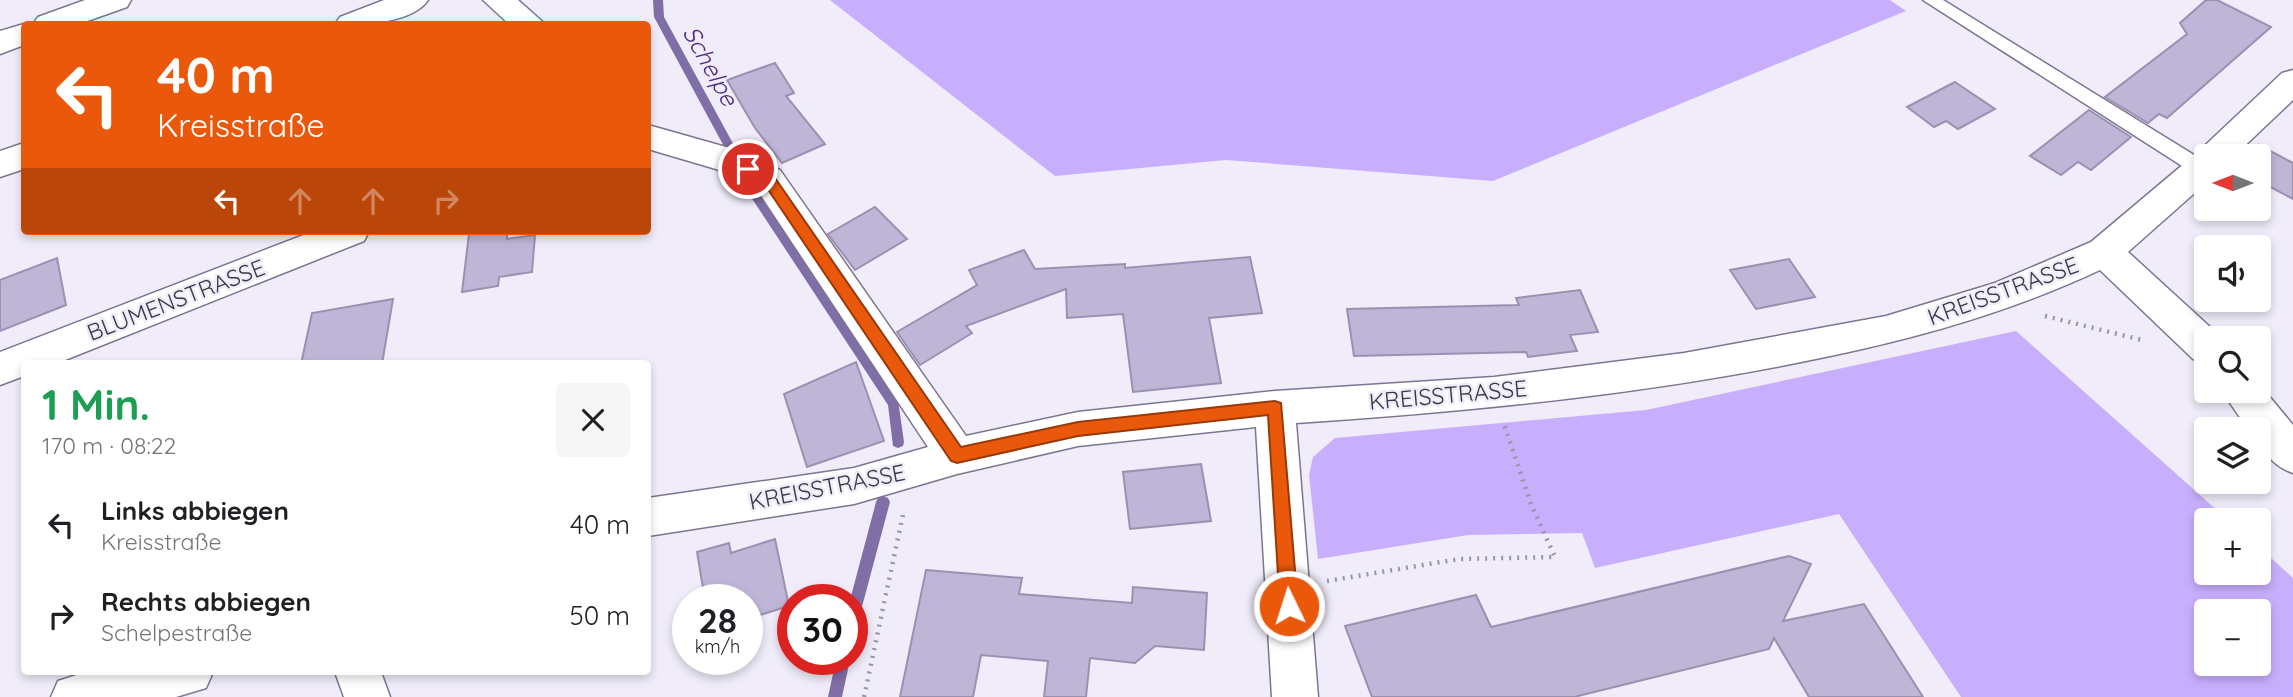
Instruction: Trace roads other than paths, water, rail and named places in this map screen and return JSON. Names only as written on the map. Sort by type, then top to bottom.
[{"type":"street","points":[[57,21],[116,0]]},
{"type":"street","points":[[359,21],[413,0]]},
{"type":"street","points":[[498,0],[526,21]]},
{"type":"street","points":[[0,43],[21,35]]},
{"type":"street","name":"KREISSTRASSE","points":[[2226,144],[2293,80]]},
{"type":"street","points":[[651,139],[728,160],[768,179],[957,456]]},
{"type":"street","points":[[0,165],[21,156]]},
{"type":"street","name":"KREISSTRASSE","points":[[651,517],[854,486],[957,456],[1078,429],[1275,408],[1494,393],[1684,369],[1886,331],[2004,295],[2104,252],[2194,173]]},
{"type":"street","name":"BLUMENSTRASSE","points":[[23,360],[341,235]]},
{"type":"street","points":[[2104,252],[2194,336]]},
{"type":"street","name":"BLUMENSTRASSE","points":[[0,369],[21,361]]},
{"type":"street","points":[[2251,403],[2293,455]]},
{"type":"street","points":[[1275,408],[1295,697]]},
{"type":"street","points":[[74,697],[176,675]]},
{"type":"street","points":[[359,675],[367,697]]},
{"type":"lane","points":[[1931,0],[2194,154]]},
{"type":"waterway","name":"Schelpe","points":[[658,0],[659,17],[731,149]]},
{"type":"waterway","name":"Schelpe","points":[[755,194],[894,404],[898,442]]},
{"type":"waterway","name":"Schelpe","points":[[861,584],[883,502]]},
{"type":"waterway","name":"Schelpe","points":[[835,697],[840,675]]}]
